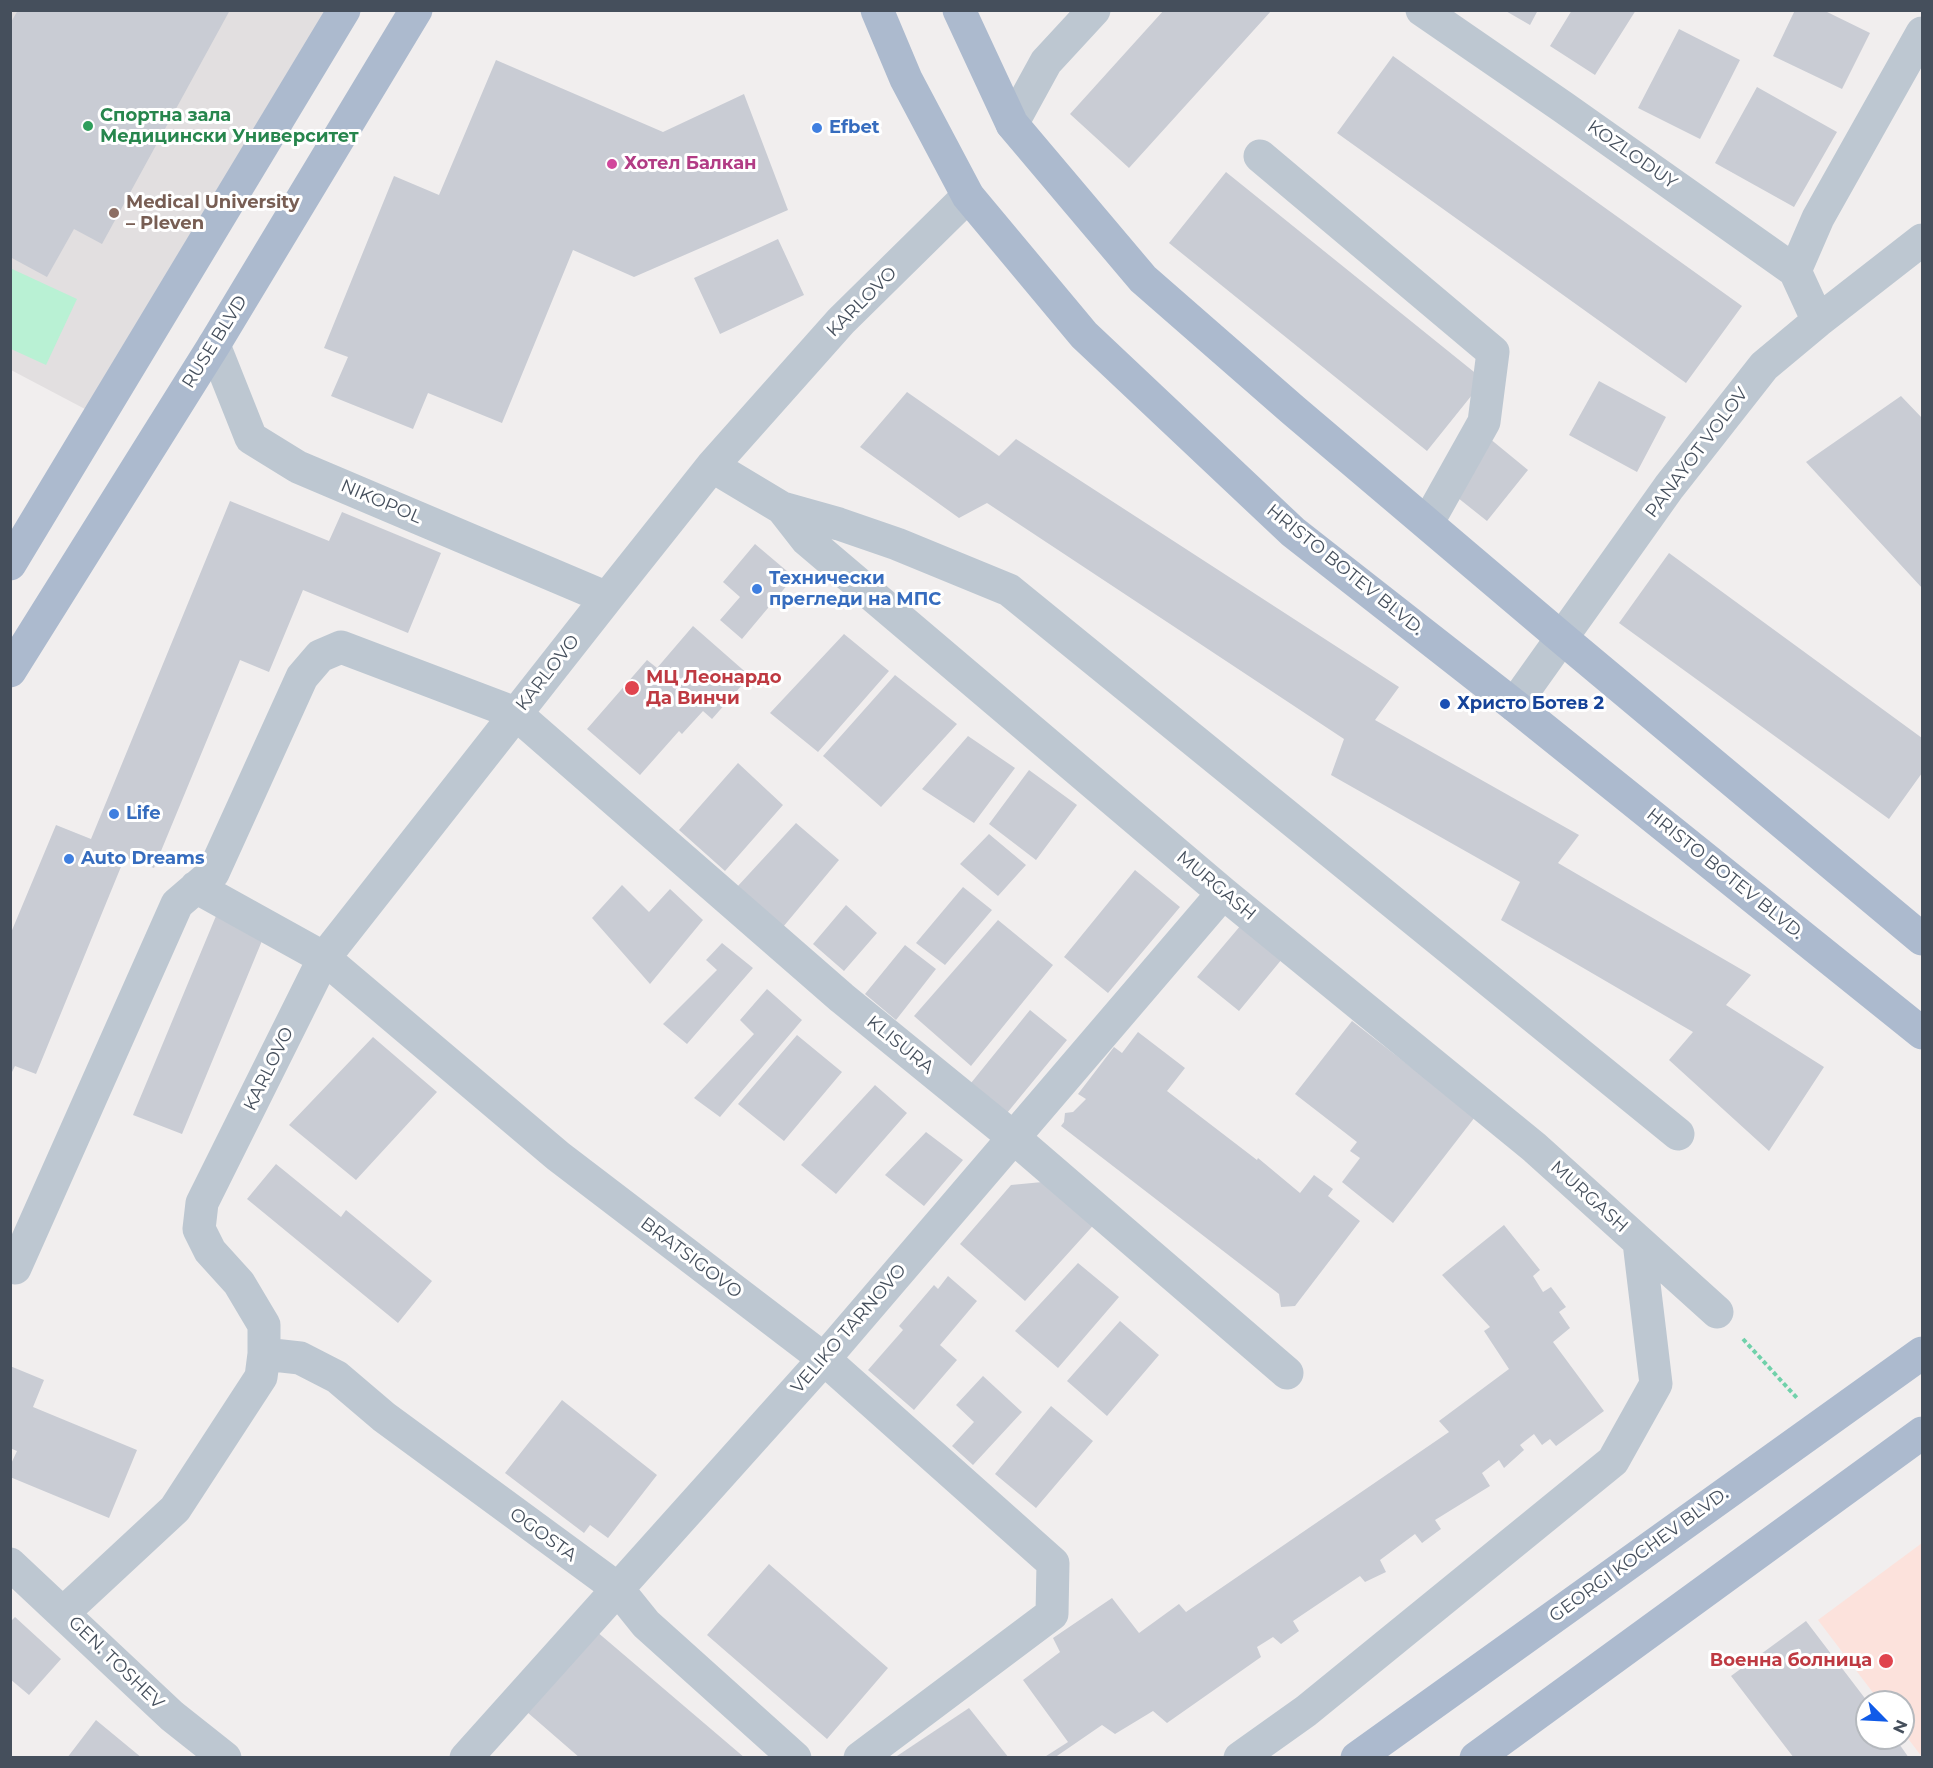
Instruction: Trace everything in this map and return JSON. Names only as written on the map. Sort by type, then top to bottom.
[{"type":"main road","points":[[10,564],[344,10]]},
{"type":"main road","name":"RUSE BLVD","points":[[10,671],[214,345],[416,10]]},
{"type":"main road","name":"HRISTO BOTEV BLVD.","points":[[877,10],[906,79],[968,196],[1084,335],[1293,532],[1514,705],[1923,1033]]},
{"type":"main road","points":[[959,10],[1012,124],[1143,279],[1293,410],[1428,522],[1563,639],[1923,939]]},
{"type":"main road","name":"GEORGI KOCHEV BLVD.","points":[[1357,1758],[1923,1353]]},
{"type":"main road","points":[[1476,1758],[1923,1433]]},
{"type":"street","points":[[1012,124],[1046,62],[1094,10]]},
{"type":"street","name":"KOZLODUY","points":[[1422,10],[1563,106],[1796,271]]},
{"type":"street","points":[[1818,321],[1796,271],[1818,218],[1923,33]]},
{"type":"street","points":[[1260,156],[1493,352],[1484,422],[1428,522]]},
{"type":"street","name":"KARLOVO","points":[[264,1354],[264,1325],[239,1283],[210,1251],[199,1229],[202,1203],[324,958],[712,466],[841,321],[968,196]]},
{"type":"street","name":"PANAYOT VOLOV","points":[[1514,705],[1669,487],[1764,366],[1923,240]]},
{"type":"street","name":"NIKOPOL","points":[[214,345],[251,438],[298,467],[607,598]]},
{"type":"street","name":"MURGASH","points":[[712,466],[782,508],[807,540],[1223,893],[1534,1147],[1717,1312]]},
{"type":"street","points":[[782,508],[897,544],[1009,590],[1678,1134]]},
{"type":"street","points":[[15,1268],[177,904],[213,873],[302,677],[320,656],[341,647],[515,713]]},
{"type":"street","name":"KLISURA","points":[[515,713],[833,990],[1014,1138],[1287,1373]]},
{"type":"street","name":"BRATSIGOVO","points":[[196,887],[324,958],[558,1156],[824,1359],[1053,1563],[1052,1614],[860,1758]]},
{"type":"street","name":"VELIKO TARNOVO","points":[[466,1758],[824,1359],[1223,893]]},
{"type":"street","points":[[1240,1758],[1306,1711],[1613,1461],[1656,1384],[1639,1242]]},
{"type":"street","points":[[63,1612],[175,1509],[261,1377],[264,1354]]},
{"type":"street","name":"OGOSTA","points":[[264,1354],[300,1358],[337,1377],[384,1417],[617,1588],[646,1624],[795,1758]]},
{"type":"street","name":"GEN. TOSHEV","points":[[10,1564],[172,1716],[225,1758]]},
{"type":"path","points":[[1717,1312],[1822,1424]]},
{"type":"shaded area","name":"Medical University – Pleven","points":[[10,11],[335,11],[102,418],[11,370]]},
{"type":"shaded area","name":"Военна болница","points":[[1922,1543],[1922,1757],[1915,1748],[1915,1690],[1871,1690],[1818,1620]]},
{"type":"green space","points":[[10,268],[77,299],[46,365],[11,349]]},
{"type":"building","name":"Спортна зала Медицински Университет","points":[[18,10],[230,10],[102,244],[74,229],[47,277],[10,257],[10,24]]},
{"type":"building","points":[[1164,10],[1272,10],[1129,168],[1070,114]]},
{"type":"building","points":[[1504,10],[1538,10],[1530,25]]},
{"type":"building","points":[[1572,10],[1636,10],[1595,75],[1550,46]]},
{"type":"building","points":[[1795,10],[1823,10],[1870,33],[1842,89],[1773,56]]},
{"type":"building","points":[[1679,29],[1740,60],[1700,139],[1638,108]]},
{"type":"building","points":[[1393,56],[1742,306],[1686,383],[1337,133]]},
{"type":"building","points":[[496,60],[663,132],[744,94],[788,210],[634,277],[573,250],[502,423],[428,393],[413,429],[331,396],[348,357],[324,348],[394,176],[439,195]]},
{"type":"building","points":[[1757,87],[1837,132],[1794,207],[1715,163]]},
{"type":"building","points":[[1226,172],[1484,380],[1427,451],[1169,243]]},
{"type":"building","points":[[778,239],[804,295],[720,334],[694,278]]},
{"type":"building","points":[[1599,381],[1666,417],[1637,472],[1569,435]]},
{"type":"building","points":[[907,392],[999,456],[1016,439],[1399,687],[1375,720],[1579,835],[1558,863],[1751,975],[1726,1005],[1824,1067],[1769,1151],[1669,1060],[1693,1032],[1501,920],[1520,882],[1331,775],[1344,739],[987,503],[959,518],[860,447]]},
{"type":"building","points":[[1901,396],[1922,418],[1922,588],[1806,462]]},
{"type":"building","points":[[1489,438],[1528,470],[1487,521],[1448,490]]},
{"type":"building","points":[[230,501],[329,541],[342,512],[441,553],[408,633],[303,590],[269,672],[240,660],[154,868],[125,857],[36,1074],[15,1066],[10,1076],[10,935],[56,825],[91,839]]},
{"type":"building","name":"Технически прегледи на МПС","points":[[755,544],[794,577],[742,639],[720,620],[740,597],[723,582]]},
{"type":"building","points":[[1669,553],[1922,738],[1922,773],[1889,819],[1619,623]]},
{"type":"building","points":[[693,626],[750,676],[712,719],[703,711],[682,734],[679,731],[640,775],[587,729],[647,660],[657,668]]},
{"type":"building","points":[[844,634],[889,671],[818,752],[770,713]]},
{"type":"building","points":[[895,675],[957,724],[881,807],[823,756]]},
{"type":"building","points":[[968,736],[1015,768],[974,823],[922,789]]},
{"type":"building","points":[[738,763],[783,805],[725,871],[679,830]]},
{"type":"building","points":[[1029,770],[1077,805],[1036,860],[989,824]]},
{"type":"building","points":[[796,823],[839,860],[783,927],[737,887]]},
{"type":"building","points":[[989,834],[1026,865],[998,896],[960,864]]},
{"type":"building","points":[[1135,870],[1180,907],[1108,993],[1064,957]]},
{"type":"building","points":[[622,885],[649,912],[670,889],[703,920],[650,984],[592,918]]},
{"type":"building","points":[[963,887],[992,910],[945,965],[916,943]]},
{"type":"building","points":[[846,905],[877,933],[844,971],[813,944]]},
{"type":"building","points":[[216,916],[264,936],[182,1134],[133,1115]]},
{"type":"building","points":[[998,920],[1053,965],[971,1066],[914,1016]]},
{"type":"building","points":[[1241,925],[1282,959],[1239,1011],[1197,977]]},
{"type":"building","points":[[722,943],[753,968],[687,1044],[663,1024],[717,970],[706,960]]},
{"type":"building","points":[[905,945],[936,969],[896,1020],[865,994]]},
{"type":"building","points":[[767,989],[802,1020],[720,1117],[694,1098],[754,1034],[740,1020]]},
{"type":"building","points":[[1030,1010],[1067,1040],[1007,1113],[971,1083]]},
{"type":"building","points":[[1352,1021],[1475,1117],[1393,1223],[1342,1182],[1360,1158],[1350,1151],[1357,1142],[1295,1094]]},
{"type":"building","points":[[1138,1032],[1185,1068],[1167,1091],[1257,1160],[1258,1158],[1300,1193],[1314,1175],[1333,1189],[1328,1196],[1360,1221],[1295,1306],[1281,1307],[1279,1294],[1061,1126],[1065,1113],[1073,1112],[1086,1099],[1078,1094],[1114,1047],[1122,1053]]},
{"type":"building","points":[[797,1035],[842,1072],[784,1141],[738,1104]]},
{"type":"building","points":[[373,1037],[437,1092],[356,1180],[289,1125]]},
{"type":"building","points":[[875,1085],[907,1113],[836,1194],[801,1165]]},
{"type":"building","points":[[926,1132],[963,1160],[924,1206],[885,1175]]},
{"type":"building","points":[[276,1164],[341,1217],[346,1210],[432,1281],[398,1323],[247,1199]]},
{"type":"building","points":[[1053,1181],[1099,1219],[1025,1301],[960,1244],[1011,1185]]},
{"type":"building","points":[[1504,1225],[1540,1270],[1533,1276],[1543,1292],[1551,1287],[1566,1307],[1559,1312],[1570,1328],[1553,1342],[1604,1411],[1556,1446],[1550,1439],[1542,1445],[1534,1434],[1520,1445],[1524,1450],[1504,1468],[1499,1460],[1482,1473],[1490,1486],[1435,1520],[1441,1529],[1422,1543],[1415,1534],[1380,1560],[1386,1572],[1365,1582],[1360,1576],[1293,1621],[1299,1631],[1281,1644],[1273,1637],[1257,1647],[1261,1657],[1167,1723],[1153,1711],[1115,1734],[1102,1725],[1054,1758],[1043,1758],[1068,1742],[1023,1680],[1060,1652],[1053,1638],[1112,1598],[1139,1633],[1179,1604],[1186,1612],[1449,1432],[1439,1421],[1509,1369],[1484,1331],[1490,1327],[1442,1275]]},
{"type":"building","points":[[1078,1263],[1119,1297],[1058,1368],[1015,1331]]},
{"type":"building","points":[[948,1276],[977,1301],[940,1345],[957,1360],[914,1410],[868,1370],[903,1330],[899,1326],[934,1285],[938,1289]]},
{"type":"building","points":[[1120,1321],[1159,1355],[1107,1416],[1067,1381]]},
{"type":"building","points":[[10,1366],[44,1380],[33,1407],[137,1450],[109,1518],[10,1477],[10,1466],[17,1451],[10,1448]]},
{"type":"building","points":[[983,1376],[1022,1412],[973,1465],[952,1446],[974,1422],[956,1405]]},
{"type":"building","points":[[562,1400],[657,1475],[608,1538],[590,1525],[584,1533],[505,1473]]},
{"type":"building","points":[[1051,1406],[1093,1441],[1036,1508],[995,1474]]},
{"type":"building","points":[[769,1564],[888,1668],[827,1739],[707,1635]]},
{"type":"building","points":[[15,1617],[61,1659],[29,1695],[10,1679],[10,1622]]},
{"type":"building","points":[[1806,1621],[1859,1690],[1855,1690],[1855,1750],[1903,1750],[1909,1758],[1794,1758],[1731,1676]]},
{"type":"building","points":[[596,1631],[745,1758],[580,1758],[527,1712]]},
{"type":"building","points":[[969,1708],[1009,1758],[894,1758]]},
{"type":"building","points":[[96,1720],[142,1758],[67,1758]]},
{"type":"place","name":"Спортна зала Медицински Университет","points":[[88,126]]},
{"type":"place","name":"Efbet","points":[[817,128]]},
{"type":"place","name":"Хотел Балкан","points":[[612,164]]},
{"type":"place","name":"Medical University – Pleven","points":[[114,213]]},
{"type":"place","name":"Технически прегледи на МПС","points":[[757,589]]},
{"type":"place","name":"МЦ Леонардо Да Винчи","points":[[632,688]]},
{"type":"place","name":"Христо Ботев 2","points":[[1445,704]]},
{"type":"place","name":"Life","points":[[114,814]]},
{"type":"place","name":"Auto Dreams","points":[[69,859]]},
{"type":"place","name":"Военна болница","points":[[1886,1661]]}]
